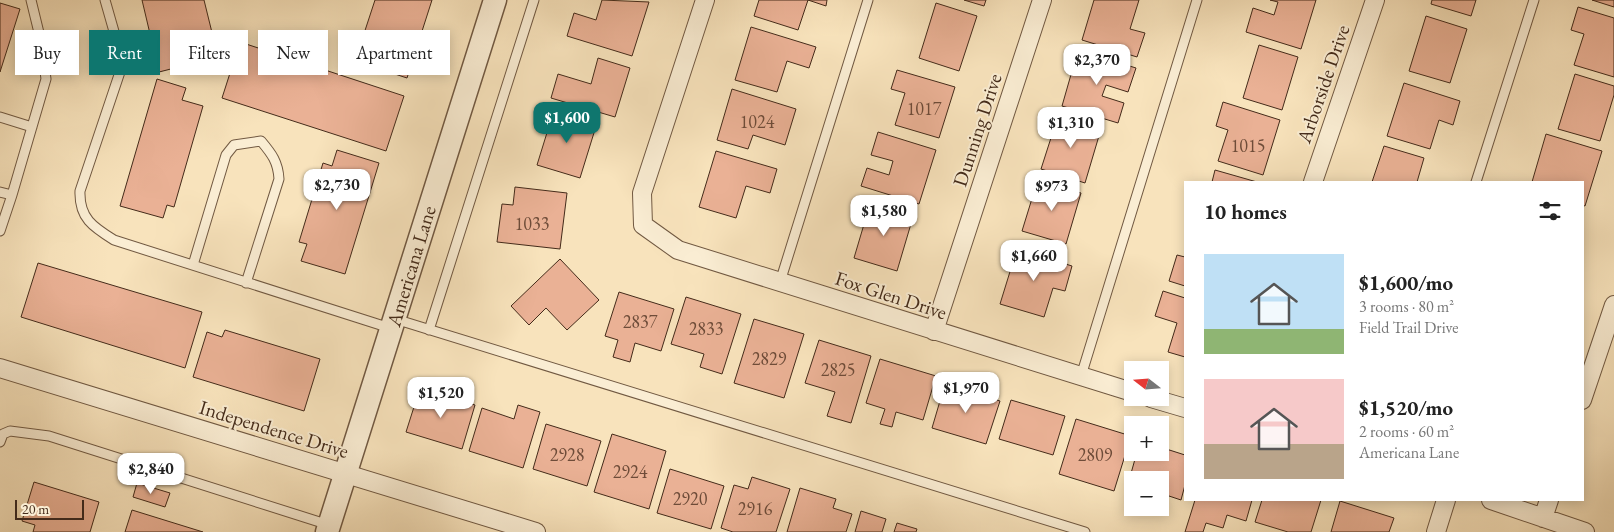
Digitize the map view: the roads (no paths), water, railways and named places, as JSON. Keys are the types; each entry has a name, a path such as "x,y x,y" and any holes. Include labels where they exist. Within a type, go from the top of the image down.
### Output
{"street":[{"name":"Americana Lane","path":"328,528 495,0"},
{"name":"Fox Glen Drive","path":"705,0 642,193 644,225 678,250 1124,389"},
{"name":"Dunning Drive","path":"934,331 1042,0"},
{"name":"Arborside Drive","path":"1312,181 1375,0"},
{"path":"1584,394 1614,305"},
{"name":"Independence Drive","path":"0,368 536,532"},
{"path":"1169,403 1184,408"},
{"path":"1436,532 1446,501"},
{"path":"1495,501 1585,532"},
{"path":"1544,518 1549,501"}],"lane":[{"path":"0,231 46,79 41,41 31,0"},
{"path":"105,0 123,63 80,191 80,198 86,219 90,225 114,240 246,283 393,324 429,330 1085,532"},
{"path":"429,330 534,0"},
{"path":"780,282 868,0"},
{"path":"1081,376 1197,0"},
{"path":"1476,181 1534,0"},
{"path":"0,117 32,127"},
{"path":"193,266 226,155 234,145 260,141 273,155 278,166 278,180 246,283"},
{"path":"0,192 12,195"},
{"path":"0,442 3,434 10,430 48,436 328,528"}]}
